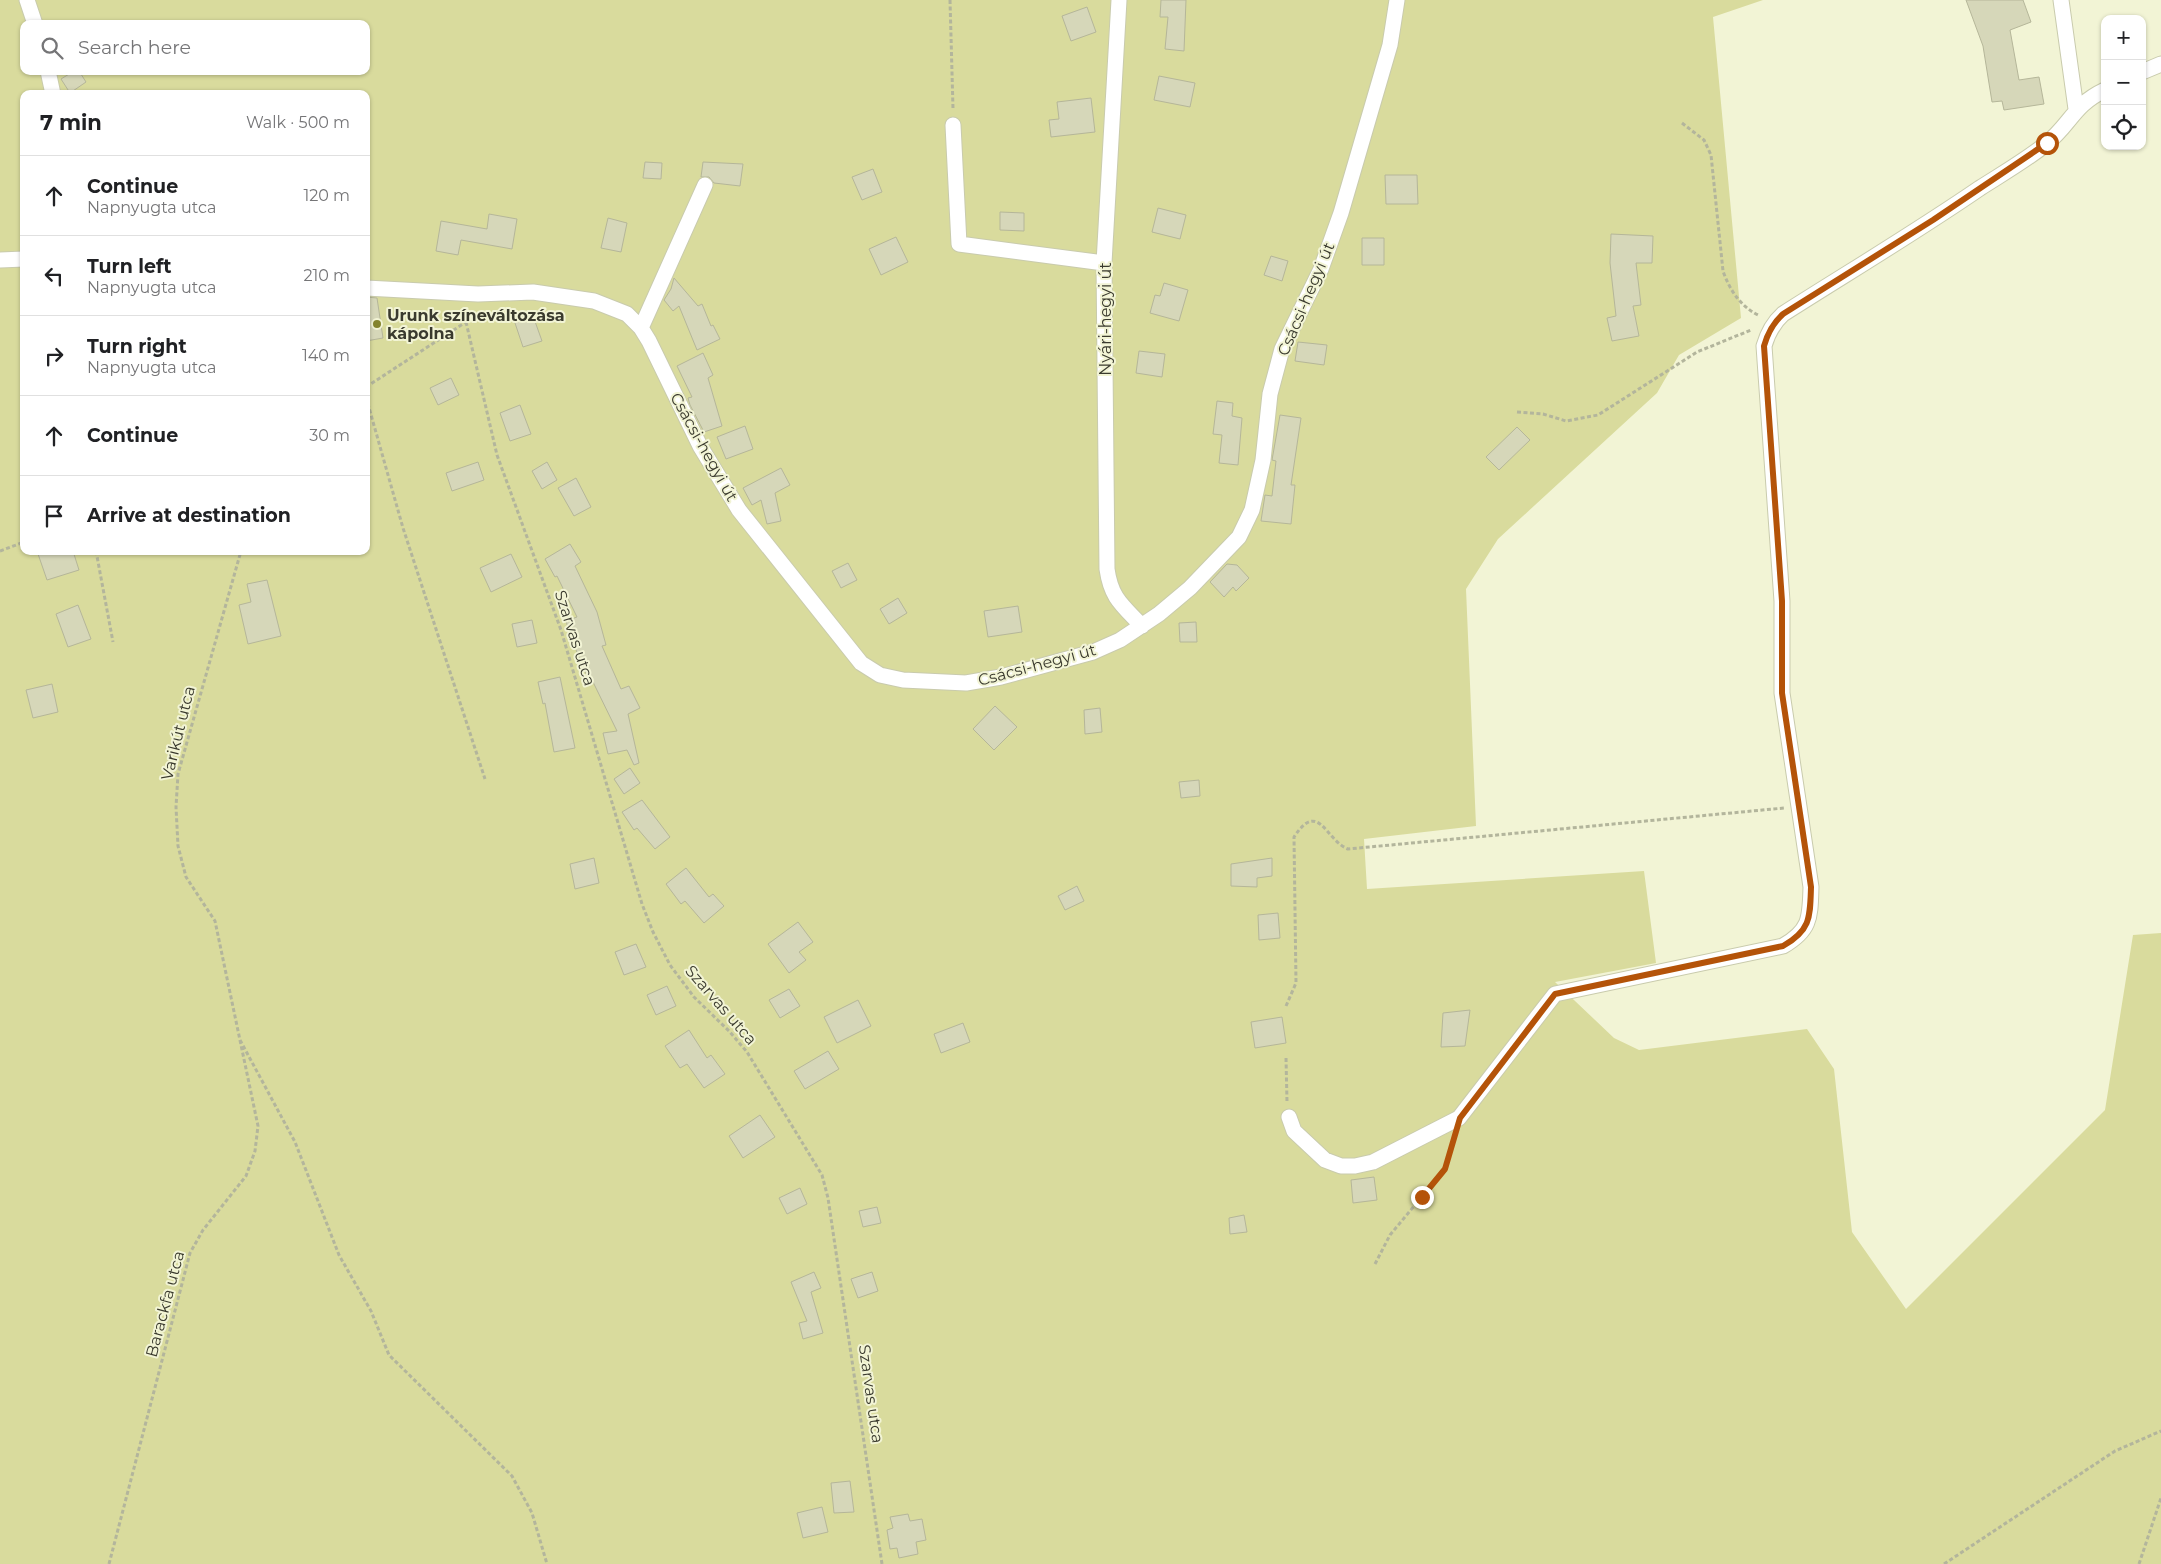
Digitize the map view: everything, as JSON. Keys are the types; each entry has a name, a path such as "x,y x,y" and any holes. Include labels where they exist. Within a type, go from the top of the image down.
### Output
{"street":[{"path":"27,0 34,20"},
{"name":"Nyári-hegyi út","path":"1118,0 1104,263 1106,569 1109,587 1114,596 1142,626"},
{"name":"Csácsi-hegyi út","path":"370,288 478,294 533,292 594,301 627,314 641,328 700,446 739,510 861,663 880,675 903,680 966,683 1001,677 1093,652 1120,640 1142,626 1190,588 1239,537 1252,510 1263,460 1270,394 1282,349 1321,269 1341,213 1390,45 1397,0"},
{"path":"2061,0 2076,109"},
{"path":"2146,70 2161,64"},
{"path":"49,75 52,90"},
{"path":"1289,1117 1294,1131 1325,1160 1341,1166 1354,1166 1373,1162 1460,1118 1555,994 1783,946 1799,937 1804,929 1810,909 1811,887 1782,693 1782,601 1764,346 1768,334 1775,321 1783,314 1933,220 2047,143 2076,109 2090,97 2101,92"},
{"path":"953,125 959,244 1104,263"},
{"path":"641,328 705,185"},
{"path":"0,260 20,259"}],"path":[{"path":"950,0 953,125"},
{"path":"1682,123 1704,140 1711,155 1723,270 1728,287 1747,310 1775,321"},
{"path":"370,384 466,322 478,294"},
{"path":"1517,412 1543,414 1566,420 1598,415 1698,352 1737,334 1775,321"},
{"name":"Szarvas utca","path":"466,322 497,455 561,630 642,904 653,932 670,965 694,997 729,1031 747,1052 822,1174 828,1198 882,1564"},
{"path":"370,411 403,528 485,779"},
{"path":"0,552 20,544"},
{"path":"97,555 113,642"},
{"name":"Varikút utca","path":"237,1035 220,938 215,921 186,877 178,846 176,807 178,774 241,555"},
{"path":"1286,1006 1296,983 1294,837 1302,825 1309,821 1319,822 1339,846 1348,849 1777,810 1799,803"},
{"path":"237,1035 295,1142 339,1255 371,1311 389,1355 512,1476 532,1514 547,1564"},
{"name":"Barackfa utca","path":"109,1564 190,1253 203,1230 246,1176 255,1151 258,1126 237,1035"},
{"path":"1286,1058 1285,1089 1289,1117"},
{"path":"1374,1264 1390,1235 1445,1169 1460,1118"},
{"path":"1944,1564 2115,1451 2161,1432"},
{"path":"2140,1564 2161,1498"}],"green space":[{"path":"0,0 1763,0 1713,17 1741,318 1679,355 1657,393 1498,539 1466,589 1476,826 1364,839 1367,889 1644,871 1656,963 1555,982 1614,1038 1639,1050 1807,1029 1834,1069 1852,1232 1906,1309 2105,1110 2133,935 2161,933 2161,1564 0,1564"}],"building":[{"path":"1161,0 1186,0 1184,51 1165,49 1168,17 1160,17"},
{"path":"1966,0 2023,0 2031,22 2010,30 2019,80 2039,77 2044,104 2004,110 2002,101 1992,102 1983,46"},
{"path":"1087,7 1096,32 1071,41 1062,16"},
{"path":"68,75 82,75 86,82 74,90 68,90 61,79"},
{"path":"1159,76 1195,83 1190,107 1154,100"},
{"path":"1091,98 1095,132 1051,137 1049,120 1059,119 1057,102"},
{"path":"645,162 662,163 661,179 643,178"},
{"path":"703,162 743,164 740,186 714,183 709,177 701,177"},
{"path":"873,169 882,192 862,200 852,177"},
{"path":"1385,175 1417,175 1418,204 1386,204"},
{"path":"1158,208 1186,215 1180,239 1152,232"},
{"path":"1000,212 1024,213 1024,231 1000,230"},
{"path":"489,214 517,219 512,249 461,240 458,255 436,251 441,221 487,229"},
{"path":"608,218 627,223 621,252 601,248"},
{"path":"1611,234 1653,236 1652,263 1636,263 1641,305 1633,306 1639,336 1612,341 1607,318 1616,316 1610,263"},
{"path":"896,237 908,262 881,275 869,249"},
{"path":"1362,238 1384,238 1384,265 1362,265"},
{"path":"1271,256 1288,261 1282,281 1264,275"},
{"path":"674,278 698,306 702,304 711,326 713,325 720,339 697,350 679,306 673,311 664,300 671,289"},
{"path":"1164,283 1188,290 1179,321 1150,313 1155,295 1160,296"},
{"name":"Urunk színeváltozása kápolna","path":"370,297 377,298 383,338 370,340"},
{"path":"532,313 542,341 523,347 514,320"},
{"path":"1298,342 1327,345 1324,365 1295,361"},
{"path":"1139,351 1165,354 1162,377 1136,373"},
{"path":"703,353 713,375 708,378 722,426 704,432 690,405 688,398 692,397 677,366"},
{"path":"451,378 459,395 438,405 430,388"},
{"path":"1217,401 1233,403 1232,416 1242,418 1238,465 1219,463 1222,435 1213,434"},
{"path":"520,405 531,434 510,441 500,413"},
{"path":"1280,415 1301,418 1291,485 1295,485 1291,524 1261,521 1265,495 1272,496 1276,461 1272,460"},
{"path":"745,426 753,449 726,459 717,437"},
{"path":"1517,427 1530,440 1499,470 1486,457"},
{"path":"478,462 484,480 452,491 446,473"},
{"path":"547,462 557,480 542,489 532,471"},
{"path":"781,468 790,485 775,493 781,521 767,524 761,500 752,505 743,488"},
{"path":"576,478 591,507 574,516 558,488"},
{"path":"570,544 581,562 575,566 597,612 606,645 602,646 621,689 629,686 640,708 628,714 639,763 634,765 627,750 608,754 603,733 617,731 593,682 590,683 571,638 566,621 577,617 557,576 555,577 545,559"},
{"path":"511,554 522,577 491,592 480,568"},
{"path":"38,555 74,555 79,570 47,580"},
{"path":"848,563 857,580 841,588 832,571"},
{"path":"1227,564 1237,565 1249,578 1236,591 1233,587 1224,597 1210,582"},
{"path":"267,580 281,636 248,644 239,605 251,602 247,584"},
{"path":"898,598 907,613 889,624 880,609"},
{"path":"78,605 91,639 68,647 56,614"},
{"path":"1018,606 1022,632 988,637 984,611"},
{"path":"532,620 537,643 517,647 512,624"},
{"path":"1196,622 1197,642 1180,642 1179,623"},
{"path":"560,677 575,748 554,752 545,703 543,704 538,682"},
{"path":"52,684 58,712 33,718 26,690"},
{"path":"995,706 1017,727 994,750 973,729"},
{"path":"1100,708 1102,732 1085,734 1084,710"},
{"path":"630,768 640,783 624,794 614,779"},
{"path":"1199,780 1200,796 1181,798 1179,782"},
{"path":"642,800 670,837 655,849 637,828 634,830 622,812"},
{"path":"594,858 599,883 575,889 570,864"},
{"path":"1272,858 1272,876 1257,878 1257,887 1231,886 1231,864"},
{"path":"686,868 709,897 713,894 724,906 704,923 685,901 681,904 666,884"},
{"path":"1077,886 1084,901 1065,910 1058,896"},
{"path":"1278,913 1280,938 1259,940 1258,915"},
{"path":"798,922 813,942 799,952 806,960 789,973 768,944"},
{"path":"636,944 646,967 624,975 615,952"},
{"path":"667,986 676,1006 656,1015 647,995"},
{"path":"789,989 800,1006 780,1018 769,1000"},
{"path":"858,1000 871,1026 837,1043 824,1017"},
{"path":"1470,1010 1465,1046 1441,1047 1443,1013"},
{"path":"1282,1017 1286,1043 1255,1048 1251,1022"},
{"path":"963,1023 970,1042 941,1053 934,1034"},
{"path":"689,1030 707,1058 711,1055 725,1074 704,1088 687,1064 680,1068 665,1046"},
{"path":"828,1051 839,1069 805,1089 794,1071"},
{"path":"760,1115 775,1137 743,1158 729,1136"},
{"path":"1374,1177 1377,1200 1353,1203 1351,1180"},
{"path":"800,1188 807,1204 787,1214 779,1198"},
{"path":"877,1207 881,1223 863,1227 859,1211"},
{"path":"1244,1215 1247,1232 1230,1234 1229,1218"},
{"path":"814,1272 821,1288 811,1292 823,1333 803,1339 799,1323 807,1321 791,1282"},
{"path":"872,1272 878,1291 858,1298 851,1279"},
{"path":"850,1481 854,1512 834,1513 831,1483"},
{"path":"822,1507 828,1532 803,1538 797,1513"},
{"path":"908,1514 910,1521 922,1519 926,1540 916,1542 918,1554 899,1558 897,1548 890,1549 887,1530 893,1528 890,1517"}],"place":[{"name":"Urunk színeváltozása kápolna","path":"377,324"}],"route":[{"path":"1422,1197 1445,1169 1460,1118 1555,994 1783,946 1799,937 1804,929 1810,909 1811,887 1782,693 1782,601 1764,346 1775,321 1783,314 1933,220 2047,143"}]}
